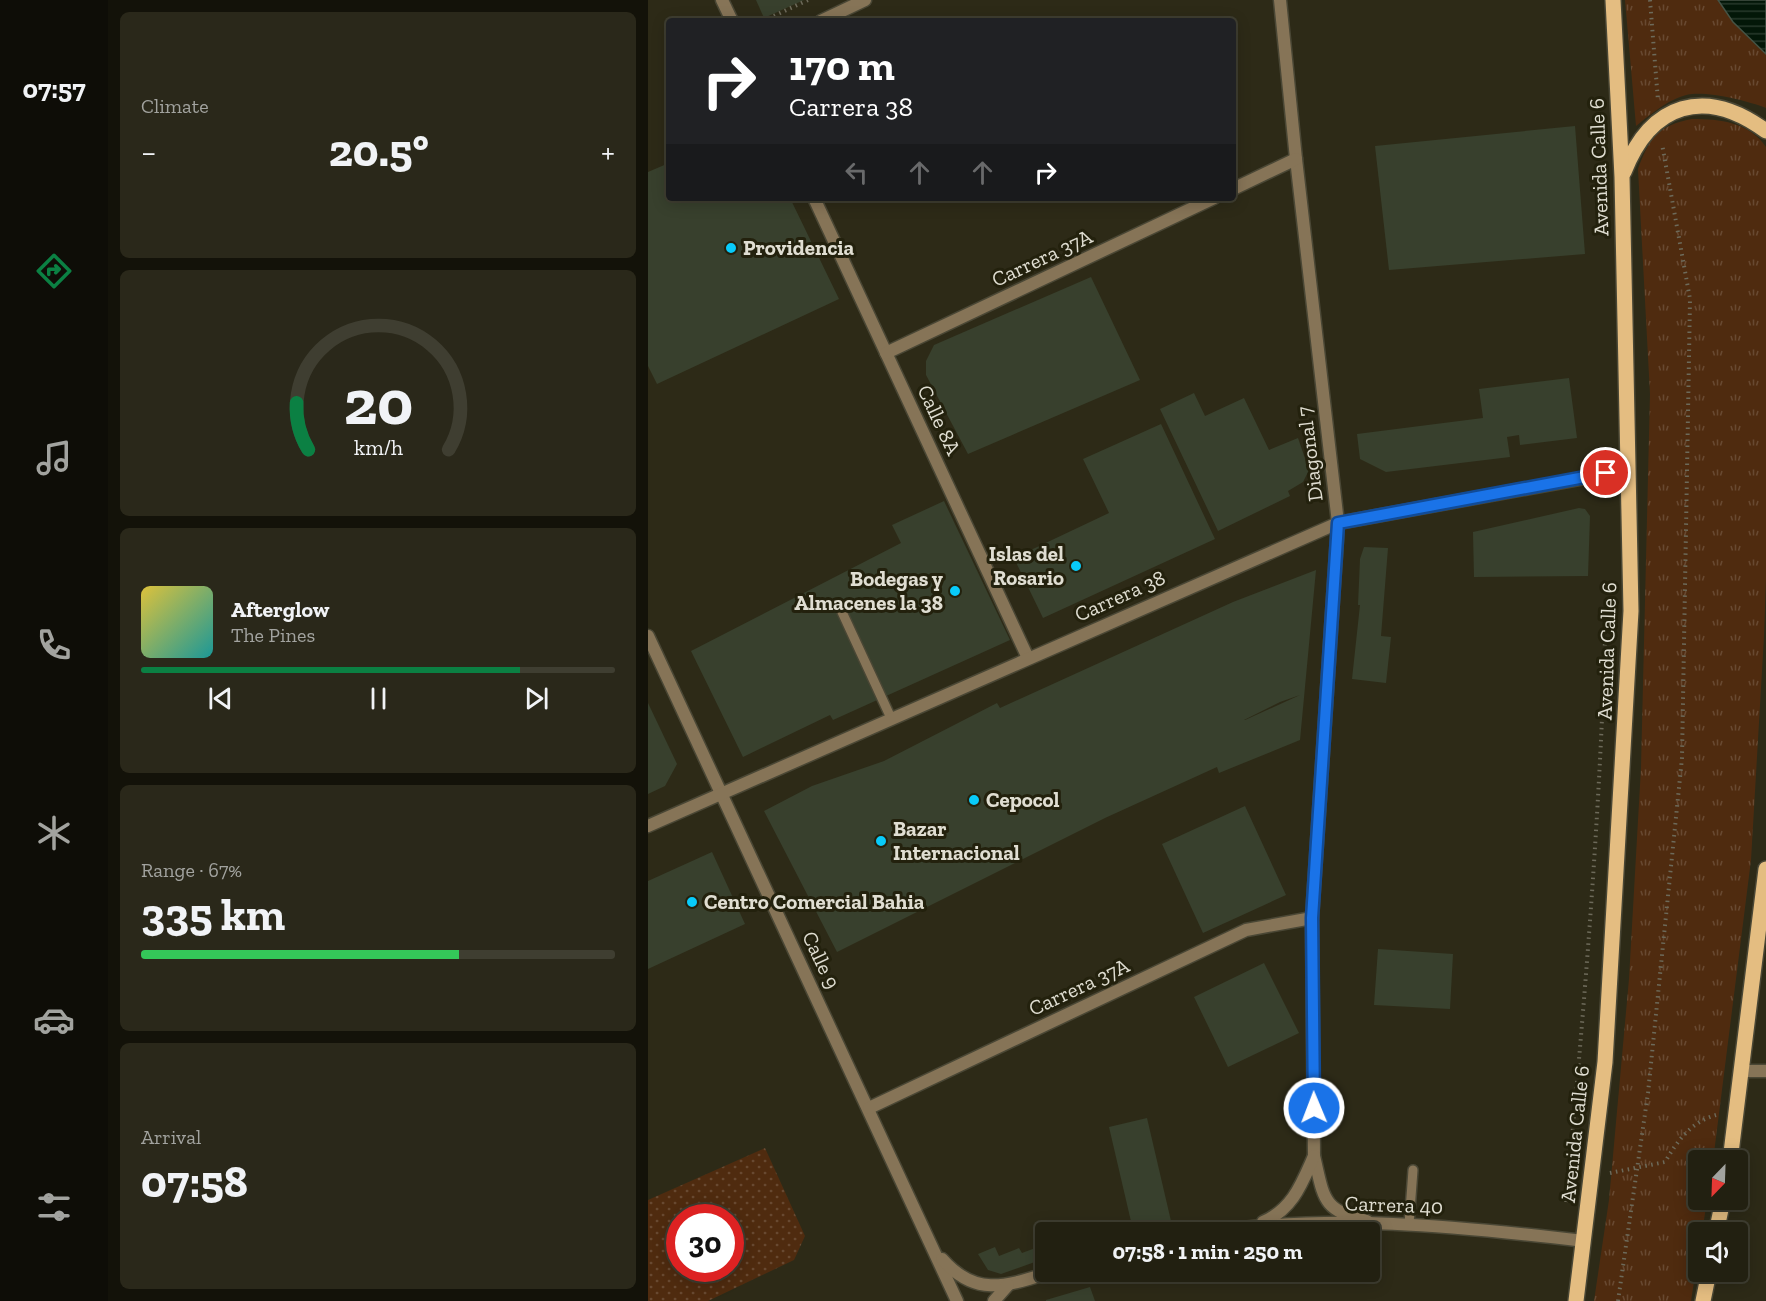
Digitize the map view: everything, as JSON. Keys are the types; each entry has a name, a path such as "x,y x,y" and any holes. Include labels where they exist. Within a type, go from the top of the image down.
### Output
{"main road":[{"name":"Avenida Calle 6","path":"1576,1301 1593,1176 1605,1050 1631,611 1622,177 1612,0"},
{"path":"1622,177 1639,139 1659,118 1682,108 1705,107 1732,111 1751,120 1766,131"},
{"path":"1732,1150 1766,868"},
{"path":"1703,1301 1707,1282"}],"street":[{"path":"722,0 731,18"},
{"path":"827,18 865,0"},
{"name":"Diagonal 7","path":"1280,0 1338,523 1312,918 1314,1156 1322,1192 1330,1206 1342,1216 1367,1221"},
{"path":"1236,188 1296,159"},
{"name":"Calle 8A","path":"815,201 1028,658"},
{"name":"Carrera 37A","path":"886,352 1208,201"},
{"name":"Carrera 38","path":"648,826 1338,523 1628,470"},
{"name":"Calle 9","path":"648,636 957,1301"},
{"name":"Carrera 37A","path":"868,1108 1246,930 1312,918"},
{"path":"1742,1071 1766,1071"},
{"name":"Diagonal 7","path":"1262,1222 1288,1206 1301,1187 1314,1156"},
{"name":"Carrera 40","path":"1330,1222 1367,1221 1465,1227 1584,1241"},
{"path":"935,1251 953,1271 983,1286 1008,1286 1035,1277"},
{"path":"994,1301 1008,1286"}],"lane":[{"path":"842,612 891,718"},
{"path":"1409,1224 1413,1170"}],"path":[{"path":"769,18 808,0"},
{"path":"1618,1301 1648,1093 1682,758 1690,299 1663,162 1650,0"},
{"path":"1566,1206 1587,977 1604,698 1606,604"},
{"path":"1569,1174 1593,1176 1665,1161 1679,1139 1700,1120 1737,1110"}],"green space":[{"path":"1625,0 1718,0 1733,22 1766,54 1766,108 1709,94 1684,95 1655,111 1636,126"},
{"path":"1692,119 1723,121 1751,132 1766,147 1766,579 1751,860 1714,1150 1688,1150 1688,1210 1705,1210 1704,1222 1688,1222 1688,1282 1694,1282 1691,1301 1594,1301 1609,1200 1629,979 1641,768 1650,394 1638,169 1646,149 1656,135 1680,122"},
{"path":"765,1148 805,1236 794,1260 708,1301 648,1301 648,1200"}],"shaded area":[{"path":"1718,0 1766,0 1766,54 1733,22"}],"building":[{"path":"756,0 804,0 764,18"},
{"path":"1575,126 1585,254 1389,270 1375,146"},
{"name":"Providencia","path":"666,164 666,201 791,201 839,299 657,384 648,366 648,172"},
{"path":"1091,277 1140,380 968,454 926,375 926,361 934,345"},
{"path":"1569,378 1577,438 1520,445 1519,435 1507,437 1510,457 1386,472 1360,459 1357,434 1483,418 1479,389"},
{"path":"1194,393 1205,416 1244,398 1269,450 1298,438 1309,470 1303,482 1288,491 1290,496 1218,531 1160,409"},
{"path":"1161,424 1215,539 1043,618 1014,558 1109,513 1083,459"},
{"path":"944,501 1010,640 833,720 830,715 743,757 691,651 901,543 892,525"},
{"path":"1579,508 1585,509 1590,516 1588,576 1474,577 1473,532"},
{"path":"1364,547 1388,548 1381,636 1391,637 1386,683 1352,679 1360,605 1358,605 1360,559"},
{"path":"1316,570 1300,740 1219,773 1217,767 1105,818 837,952 764,811 812,786 884,761 997,703 1000,708 1233,602","holes":["1300,695 1244,720 1280,702"]},
{"path":"648,703 677,764 665,786 648,794"},
{"path":"1245,806 1286,895 1203,933 1162,844"},
{"name":"Centro Comercial Bahia","path":"712,852 745,924 648,969 648,881"},
{"path":"1378,949 1453,954 1450,1009 1374,1005"},
{"path":"1264,963 1299,1033 1228,1067 1194,997"},
{"path":"1147,1118 1171,1221 1131,1222 1109,1127"},
{"path":"995,1247 999,1256 1019,1248 1022,1253 1035,1248 1035,1262 1001,1274 988,1270 978,1254"},
{"path":"1090,1287 1095,1301 1046,1301 1046,1300"}],"place":[{"name":"Providencia","path":"731,248"},
{"name":"Islas del Rosario","path":"1076,566"},
{"name":"Bodegas y Almacenes la 38","path":"955,591"},
{"name":"Cepocol","path":"974,800"},
{"name":"Bazar Internacional","path":"881,841"},
{"name":"Centro Comercial Bahia","path":"692,902"}],"route":[{"path":"1314,1108 1312,918 1338,523 1606,473"}]}
